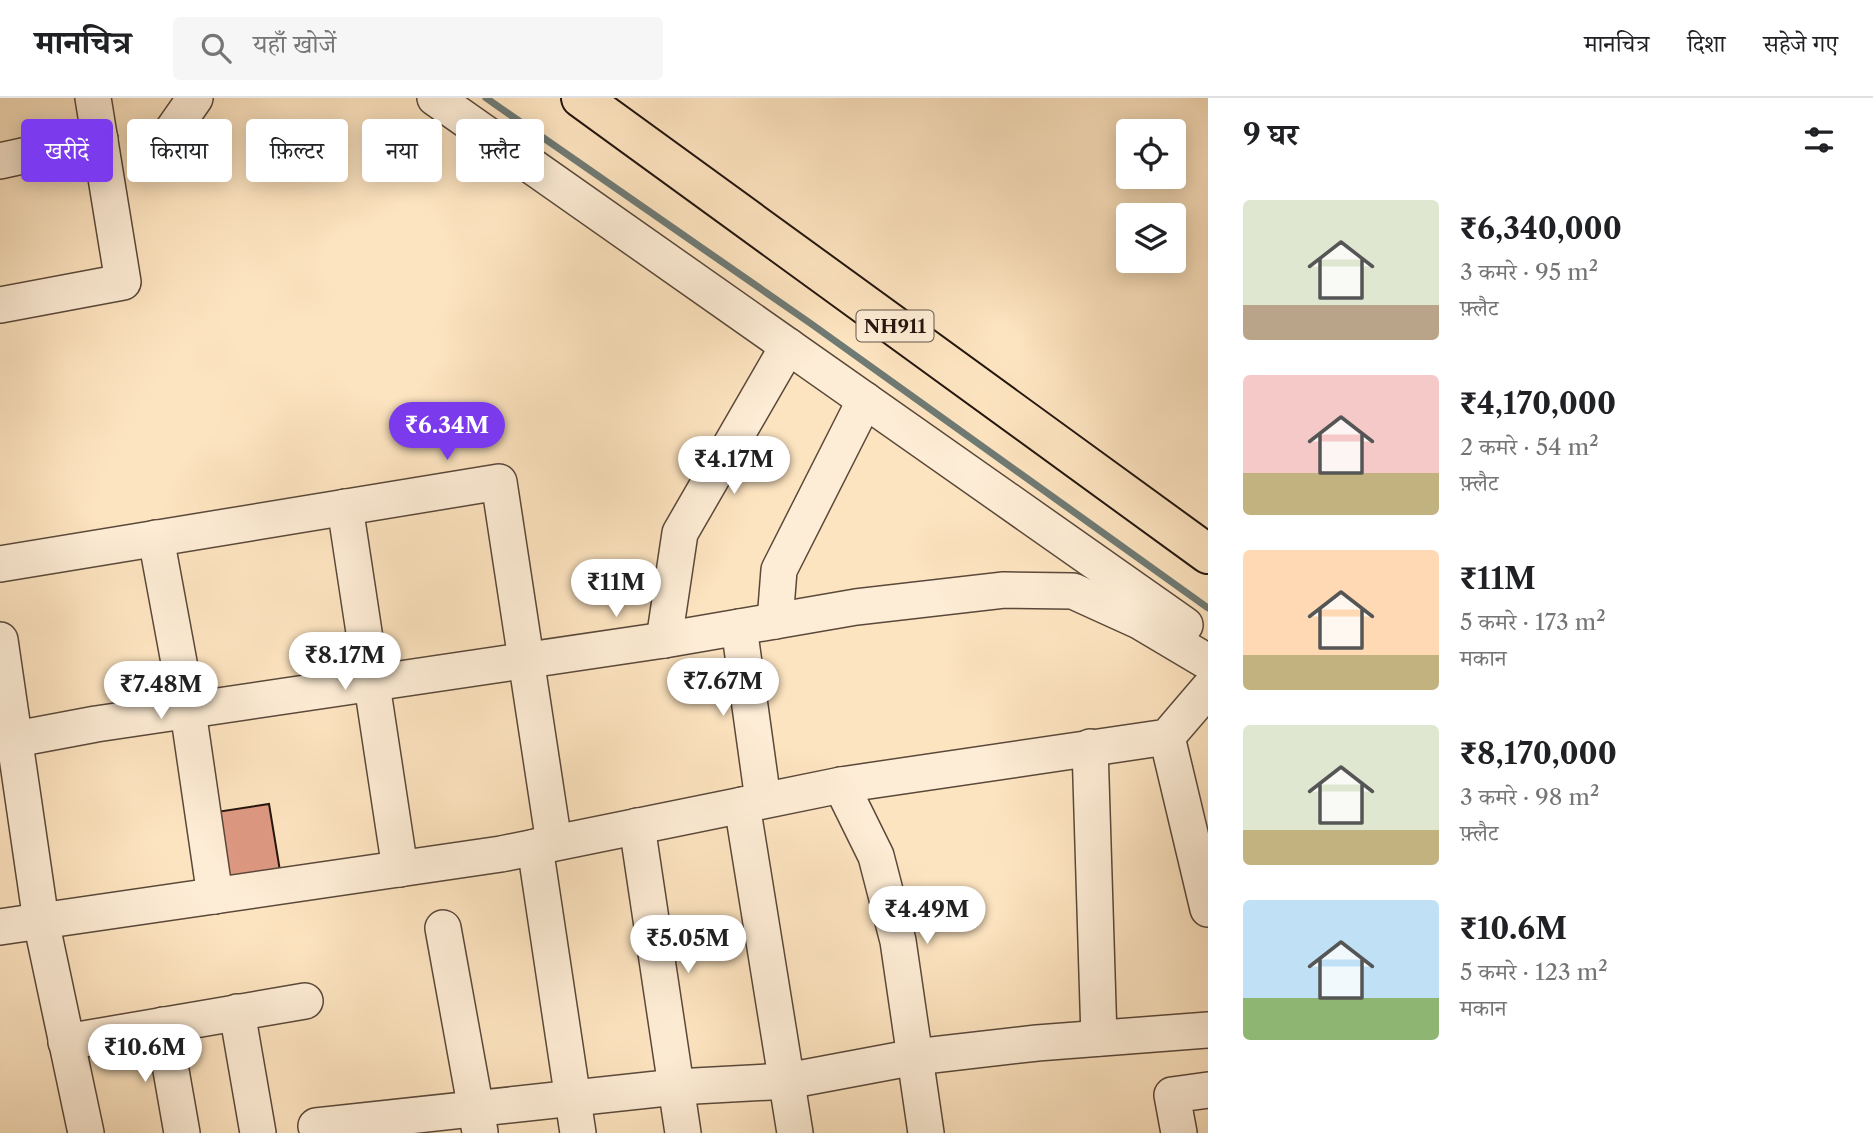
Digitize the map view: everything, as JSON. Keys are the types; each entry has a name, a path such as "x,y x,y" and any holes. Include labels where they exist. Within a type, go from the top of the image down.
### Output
{"highway":[{"name":"NH911","path":"581,98 1208,554"}],"street":[{"path":"93,98 97,119"},
{"path":"180,119 195,98"},
{"path":"435,98 1208,641"},
{"path":"0,161 21,156"},
{"path":"0,305 123,282 107,182"},
{"path":"664,640 680,533 788,346"},
{"path":"775,621 779,570 865,400"},
{"path":"0,564 499,482 525,661 572,1099 578,1133"},
{"path":"345,507 400,869"},
{"path":"156,538 188,710 215,896"},
{"path":"7,740 188,710 664,640 856,607 1004,590 1073,591 1139,621 1208,662"},
{"path":"739,627 753,803 795,1133"},
{"path":"0,640 7,740 41,921 86,1133"},
{"path":"0,927 400,869 544,845 841,785 1167,737 1208,689"},
{"path":"1167,737 1208,909"},
{"path":"1090,747 1099,1038"},
{"path":"841,785 876,856 898,941 926,1133"},
{"path":"637,826 683,1133"},
{"path":"443,928 479,1121"},
{"path":"66,1042 306,1000"},
{"path":"237,1012 258,1133"},
{"path":"163,1025 182,1133"},
{"path":"316,1126 479,1121 572,1099 676,1087 787,1082 915,1057 1208,1030"},
{"path":"1179,1133 1172,1095 1208,1090"}],"building":[{"path":"269,804 281,877 222,886 210,813"}],"waterway":[{"path":"486,98 810,323 1208,608"}]}
